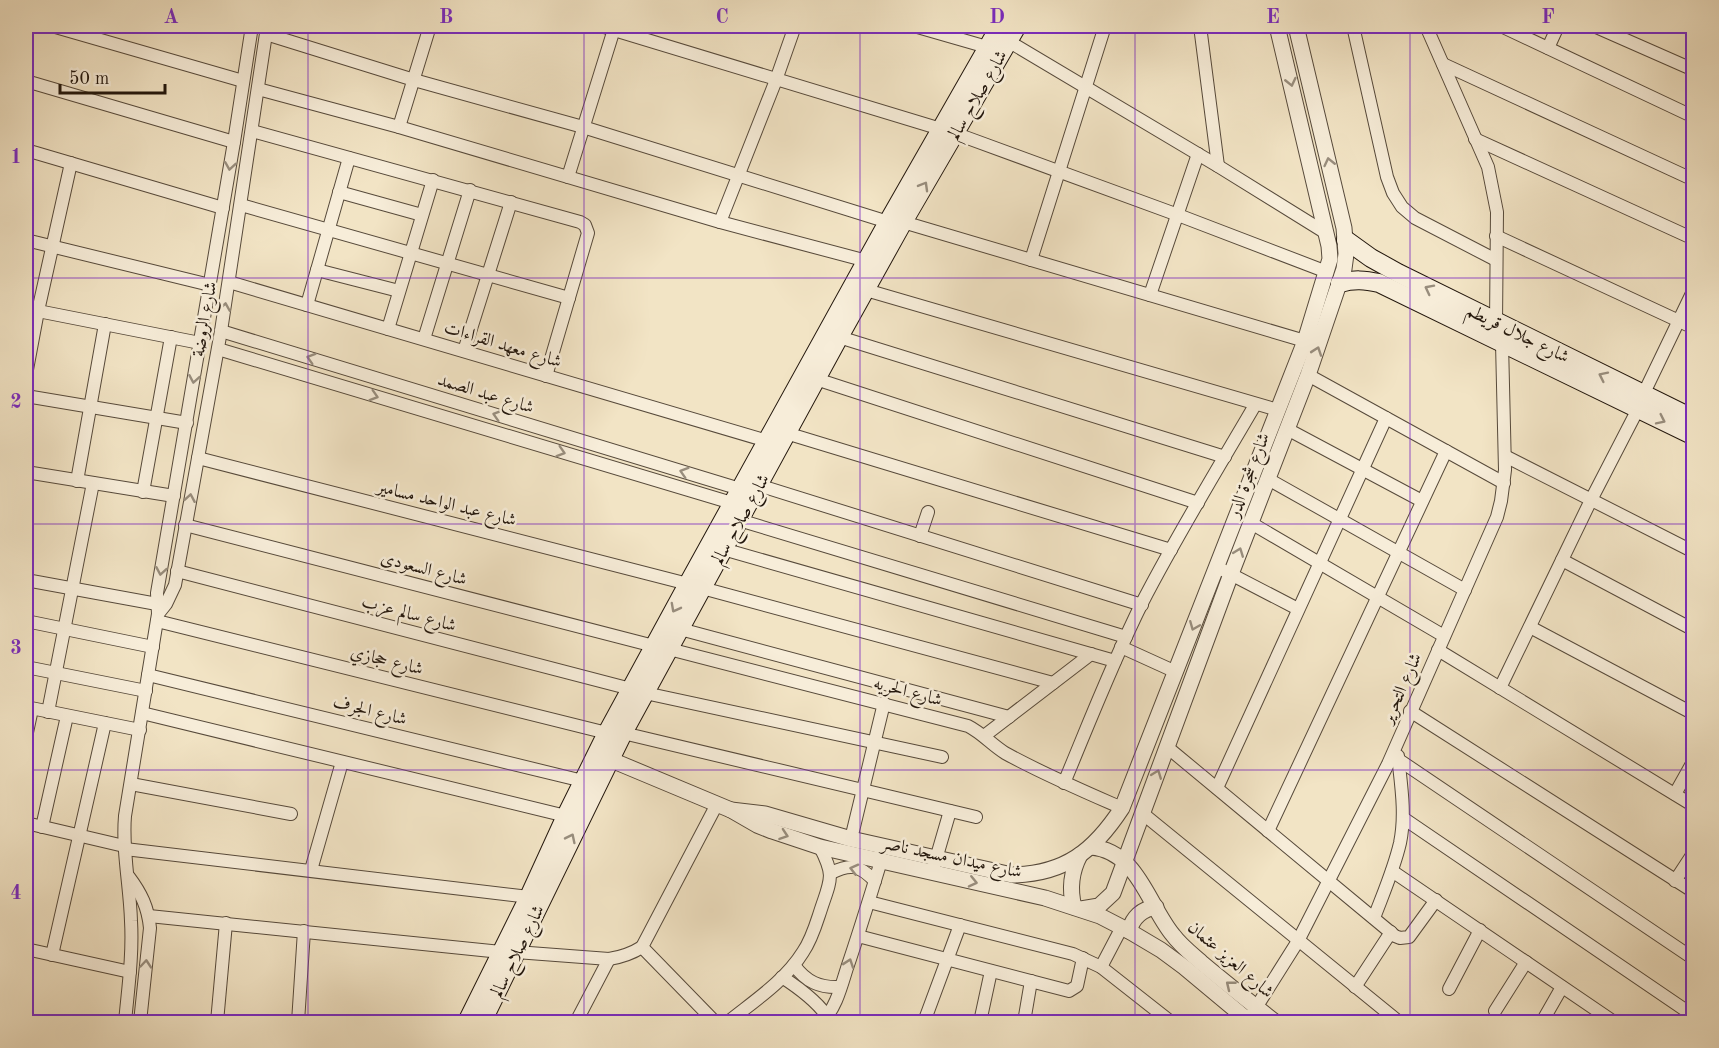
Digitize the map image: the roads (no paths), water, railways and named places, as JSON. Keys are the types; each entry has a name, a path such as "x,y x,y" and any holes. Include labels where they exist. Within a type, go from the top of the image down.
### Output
{"main road":[{"name":"شارع صلاح سالم","path":"947,131 987,47 1008,31"},
{"name":"شارع صلاح سالم","path":"482,1023 529,897 583,781 615,733 662,647 737,504 767,441 859,288 947,131 1008,31"},
{"name":"شارع صلاح سالم","path":"662,647 680,629 695,586 723,549 737,504 758,485 839,337 859,288 867,261 895,222"},
{"name":"شارع جلال قريطم","path":"1346,240 1371,258 1394,281 1502,343 1640,402 1694,419"},
{"name":"شارع جلال قريطم","path":"1333,278 1378,283 1394,281 1496,323 1640,402 1694,436"},
{"name":"شارع صلاح سالم","path":"467,1023 509,952 609,759 615,733"}],"street":[{"path":"52,26 243,81"},
{"name":"شارع الروضة","path":"125,1023 132,924 124,848 126,816 158,613 157,593 252,26"},
{"path":"399,127 430,26"},
{"path":"601,26 614,28 776,80 947,131 1178,215 1333,278"},
{"path":"720,222 795,26"},
{"path":"915,26 987,47"},
{"path":"1031,260 1105,26"},
{"path":"1200,26 1218,166"},
{"name":"شارع شجرة الدر","path":"1086,851 1110,826 1122,808 1176,672 1224,571 1251,523 1308,375 1333,278 1329,246 1277,26"},
{"name":"شارع شجرة الدر","path":"1078,908 1099,906 1113,893 1167,747 1278,410 1333,278 1346,261 1346,240 1296,26"},
{"path":"1353,26 1387,177 1393,193 1402,207 1415,218 1496,260"},
{"path":"1426,26 1488,167 1497,212 1496,323"},
{"path":"1501,26 1694,117"},
{"path":"1548,48 1558,26"},
{"path":"1594,26 1694,70"},
{"path":"568,177 614,28"},
{"path":"267,30 414,80 583,127 737,176 1305,341"},
{"name":"شارع الروضة","path":"158,613 171,595 177,571 221,331 267,30"},
{"path":"1008,31 1086,88 1326,233"},
{"path":"1443,64 1694,180"},
{"path":"26,81 234,142"},
{"path":"258,89 399,127 720,222 867,261"},
{"path":"252,131 470,190 585,225 588,233 546,376"},
{"path":"1475,139 1694,239"},
{"path":"26,150 223,208"},
{"path":"1150,296 1198,154"},
{"path":"307,305 349,158"},
{"path":"26,375 71,163"},
{"path":"388,329 433,180"},
{"path":"424,339 470,190"},
{"path":"339,192 422,215"},
{"path":"464,351 512,202"},
{"path":"241,205 329,228 569,298"},
{"path":"1496,236 1694,328"},
{"path":"26,240 210,285"},
{"path":"317,270 399,291"},
{"name":"شارع معهد القراءات","path":"229,282 767,441"},
{"path":"859,288 1278,410"},
{"path":"1500,688 1694,289"},
{"path":"38,311 200,343"},
{"path":"78,481 105,324"},
{"name":"شارع عبد الصمد","path":"221,331 737,504"},
{"path":"143,492 171,337"},
{"path":"839,337 1225,457"},
{"name":"شارع التحرير","path":"1248,1022 1298,941 1388,764 1497,517 1504,483 1502,343"},
{"name":"شارع عبد الصمد","path":"218,348 737,504"},
{"path":"1308,375 1504,483"},
{"path":"816,379 1198,503"},
{"path":"26,396 187,423"},
{"path":"1064,783 1115,661 1142,605 1171,550 1256,405"},
{"path":"1217,788 1386,418"},
{"path":"1287,429 1422,501"},
{"path":"786,433 1171,550"},
{"path":"1268,831 1446,451"},
{"path":"1504,456 1694,552"},
{"name":"شارع عبد الواحد مسامير","path":"198,458 695,586 1053,683"},
{"path":"26,472 174,496"},
{"path":"1268,479 1465,590"},
{"path":"48,712 93,483"},
{"path":"758,485 1142,605"},
{"path":"737,504 1124,642 1176,672"},
{"path":"920,536 928,512"},
{"path":"1251,523 1444,636"},
{"name":"شارع السعودى","path":"185,525 662,647"},
{"path":"723,549 1115,661"},
{"path":"1562,560 1694,630"},
{"name":"شارع سالم عزب","path":"177,571 638,691 942,757"},
{"path":"1224,571 1298,609"},
{"name":"شارع حجازي","path":"26,580 72,589 615,733 976,817"},
{"path":"26,621 153,647"},
{"path":"1530,627 1694,714"},
{"path":"680,629 1009,717"},
{"name":"شارع الحريه","path":"662,647 968,726 1004,752 1064,783 1122,808"},
{"path":"1438,650 1694,806"},
{"path":"984,736 1091,654"},
{"path":"26,668 146,692"},
{"name":"شارع الجرف","path":"148,675 583,781"},
{"path":"851,839 884,703"},
{"path":"26,737 29,708 140,730"},
{"path":"1410,711 1694,892"},
{"path":"142,713 566,816"},
{"path":"42,827 67,716"},
{"path":"52,955 105,723"},
{"path":"1374,918 1392,871 1400,842 1403,800 1397,742"},
{"path":"1167,747 1400,938 1409,937 1436,900"},
{"name":"شارع ميدان مسجد ناصر","path":"609,759 732,810 765,828 820,847 881,861 1030,875 1065,865 1086,851"},
{"path":"1399,760 1694,959"},
{"path":"1675,794 1694,760"},
{"path":"311,870 342,762"},
{"path":"131,784 291,814"},
{"path":"149,916 509,952 609,959 622,957 642,947 717,804"},
{"name":"شارع ميدان مسجد ناصر","path":"732,810 772,816 1078,908 1126,929 1161,950"},
{"path":"934,866 950,811"},
{"path":"1142,813 1399,1023"},
{"path":"1403,818 1694,1016"},
{"path":"26,823 124,848 529,897"},
{"path":"728,1023 783,977 804,952 812,936 831,873 820,847"},
{"path":"1078,908 1072,898 1071,880 1076,863 1086,851 1109,851 1124,862"},
{"path":"1676,881 1694,852"},
{"path":"783,977 806,995 826,1021 835,1003 881,861"},
{"name":"شارع العزيز عثمان","path":"1124,862 1144,886 1165,925 1183,947 1275,1023"},
{"path":"831,873 844,866 856,867 866,872 875,881"},
{"path":"1392,871 1562,987 1598,1018 1614,1023"},
{"name":"شارع الروضة","path":"128,876 140,891 149,916 150,928 141,1023"},
{"path":"869,902 1062,950 1083,958 1101,967 1171,1023"},
{"path":"1101,967 1138,914 1156,907"},
{"path":"217,1023 226,923"},
{"path":"924,1023 960,925"},
{"path":"1449,989 1480,930"},
{"path":"298,1023 304,931"},
{"path":"1355,987 1391,932"},
{"path":"858,936 1065,990 1073,989 1078,982 1083,958"},
{"path":"642,947 715,1023"},
{"path":"26,949 130,972"},
{"name":"شارع العزيز عثمان","path":"1161,950 1248,1022"},
{"path":"576,1023 609,959"},
{"path":"1495,1011 1526,962"},
{"path":"794,966 800,974 819,986 840,987"},
{"path":"980,1023 991,971"},
{"path":"1024,1023 1031,981"},
{"path":"1542,1023 1562,987"}]}
